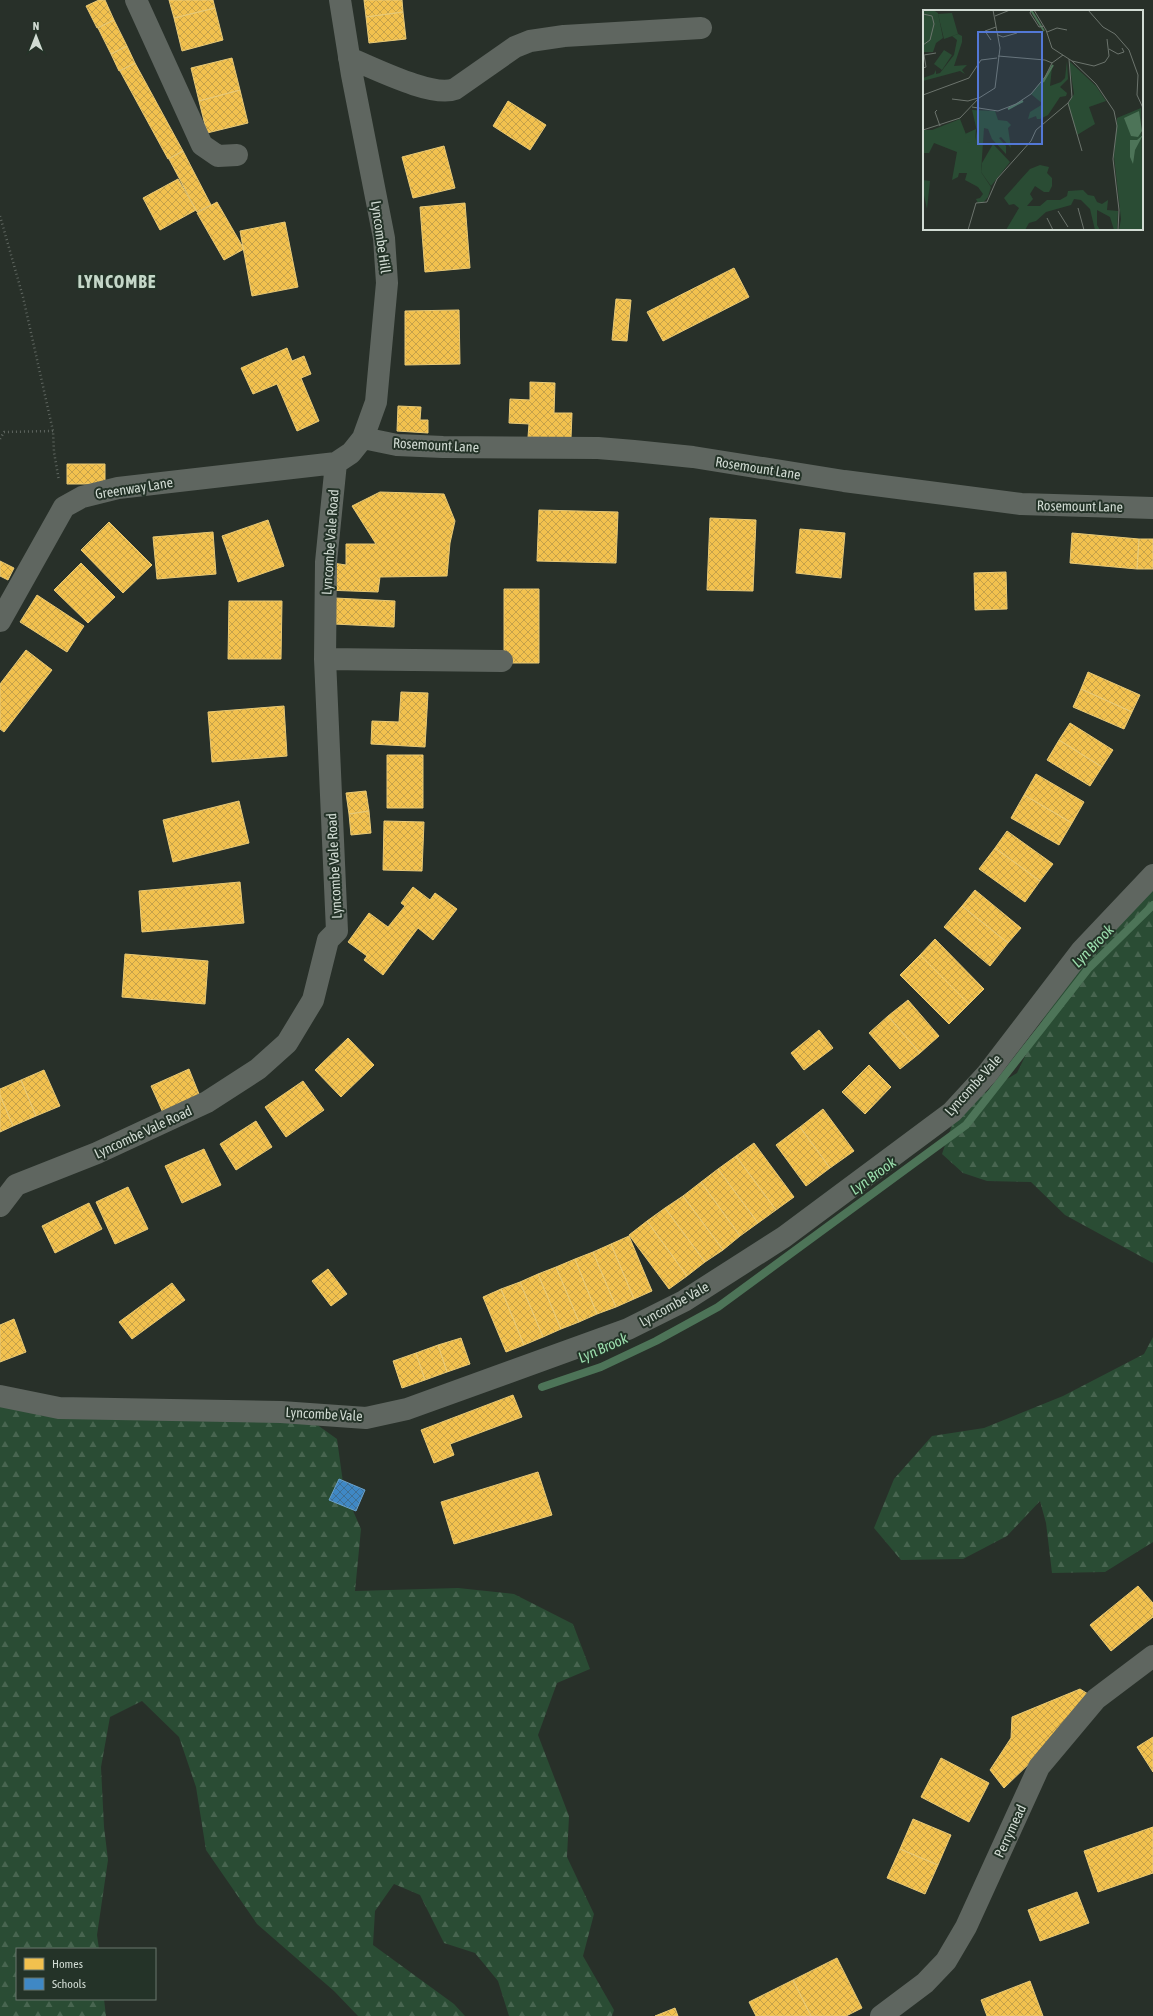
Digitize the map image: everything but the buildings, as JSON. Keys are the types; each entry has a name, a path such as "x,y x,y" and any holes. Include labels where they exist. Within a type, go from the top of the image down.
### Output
{"street":[{"path":"136,0 202,145 218,156 237,154"},
{"name":"Lyncombe Hill","path":"336,463 352,453 363,438 376,402 387,283 384,238 349,58 340,0"},
{"path":"349,58 430,89 448,92 455,89 515,47 530,41 564,36 701,28"},
{"name":"Rosemount Lane","path":"363,438 397,445 443,447 598,448 634,451 692,457 844,482 1021,504 1153,508"},
{"name":"Greenway Lane","path":"64,507 82,497 118,488 336,463"},
{"name":"Lyncombe Vale Road","path":"0,1206 8,1187 97,1153 207,1102 258,1069 287,1043 313,1000 328,940 337,931 325,659 326,562 336,463"},
{"path":"0,622 64,507"},
{"path":"325,659 502,661"},
{"name":"Lyncombe Vale","path":"0,1396 59,1408 281,1412 366,1418 407,1409 628,1329 684,1301 784,1237 952,1112 987,1074 1082,950 1153,875"},
{"name":"Perrymead","path":"881,2016 925,1983 946,1961 966,1927 1039,1767 1096,1699 1153,1656"}],"path":[{"path":"0,216 23,297 53,430 54,452 64,507"},
{"path":"0,439 4,432 53,430"}],"green space":[{"path":"1153,887 1153,1263 1065,1215 1031,1182 987,1181 963,1173 942,1154 953,1122 984,1093 1017,1073 1047,1011 1095,950"},
{"path":"1153,1337 1153,1542 1105,1572 1052,1573 1046,1523 1040,1501 1007,1536 963,1559 901,1560 874,1528 894,1479 932,1436 984,1428 1063,1396 1144,1354"},
{"path":"0,1404 309,1419 337,1439 344,1490 361,1529 355,1591 458,1588 514,1594 573,1624 590,1669 557,1683 538,1735 569,1816 567,1857 594,1914 583,1956 614,2010 612,2016 509,2016 498,1981 475,1953 444,1943 420,1895 394,1884 375,1911 373,1945 454,2004 465,2016 358,2016 334,1991 257,1924 206,1850 196,1787 179,1737 142,1701 110,1717 101,1767 104,1827 108,1860 97,1935 99,1948 16,1948 16,2000 104,2000 106,2016 0,2016"}],"waterway":[{"name":"Lyn Brook","path":"542,1387 601,1367 656,1341 718,1307 966,1125 1088,969 1153,905"}],"district":[{"name":"LYNCOMBE","path":"117,282"}]}
